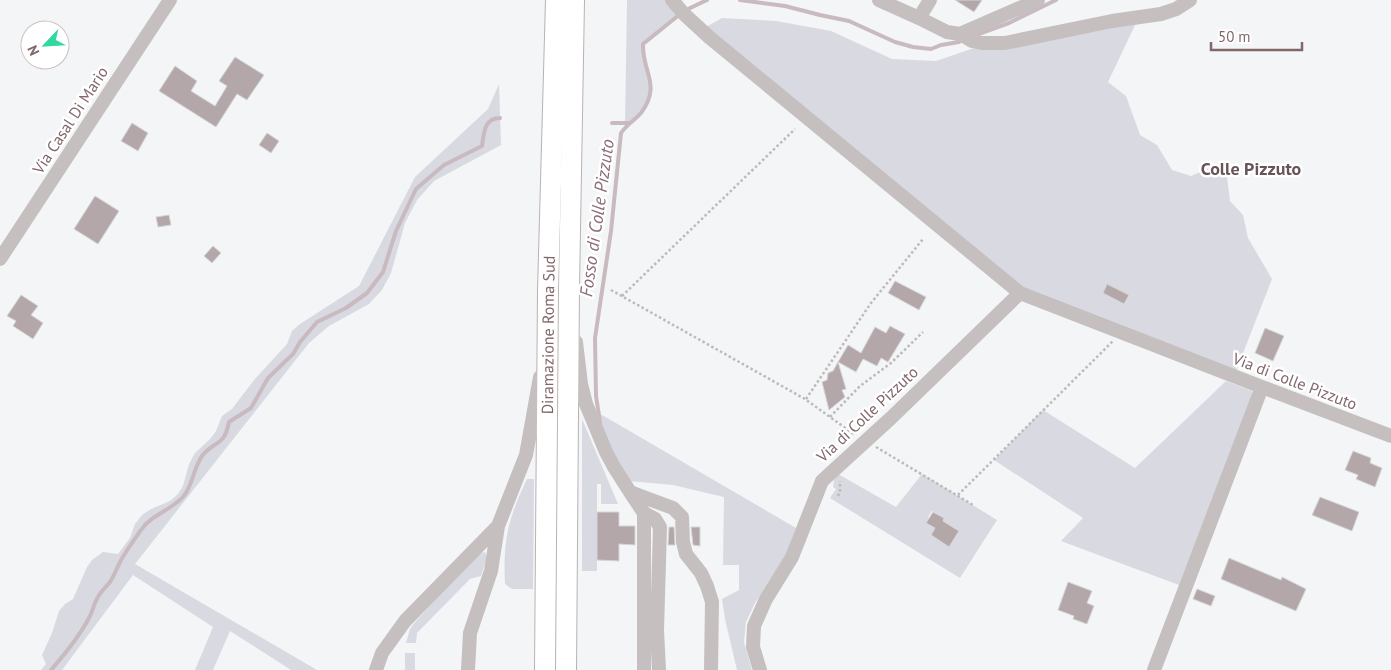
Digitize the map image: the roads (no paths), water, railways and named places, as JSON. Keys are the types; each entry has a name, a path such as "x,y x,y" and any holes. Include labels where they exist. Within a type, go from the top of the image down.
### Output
{"highway":[{"name":"Diramazione Roma Sud","path":"545,670 548,291 556,0"},
{"name":"Diramazione Roma Sud","path":"566,670 569,287 574,0"}],"street":[{"name":"Via Casal Di Mario","path":"0,259 170,0"},
{"name":"Via di Colle Pizzuto","path":"672,0 708,37 1020,293 1391,436"},
{"path":"879,0 953,34 960,34 1038,0"},
{"path":"919,18 930,0"},
{"path":"960,34 972,41 1005,43 1107,22 1160,14 1176,9 1190,0"},
{"path":"569,287 581,384 586,404 606,452 630,492 644,513 655,519 658,523 660,533 659,670"},
{"path":"468,670 470,633 491,571 498,526 521,471 529,444 540,380 548,291"},
{"name":"Via di Colle Pizzuto","path":"760,670 753,647 754,626 766,599 792,557 822,480 883,426 1020,293"},
{"path":"1154,670 1262,387"},
{"path":"630,492 673,508 682,517 683,542 686,554 701,573 708,586 712,602 711,670"},
{"path":"644,513 644,670"},
{"path":"376,670 385,648 408,617 498,526"}],"waterway":[{"name":"Fosso di Colle Pizzuto","path":"686,10 707,0"},
{"name":"Fosso di Colle Pizzuto","path":"740,0 785,6 849,21 895,42 913,47 931,49 959,42"},
{"name":"Fosso di Colle Pizzuto","path":"973,36 1009,23 1056,0"},
{"name":"Fosso di Colle Pizzuto","path":"600,422 596,396 595,338 611,231 621,133 641,113 650,94 650,78 643,54 643,44 679,15"},
{"path":"51,670 81,632 99,595 110,582 122,558 141,530 150,520 173,506 183,497 202,456 221,440 229,422 251,408 268,378 293,354 300,342 317,322 346,308 367,293 383,272 396,231 416,189 444,165 482,146 484,131 488,123 500,118"},
{"path":"612,123 628,123"}],"district":[{"name":"Colle Pizzuto","path":"1251,169"}]}
